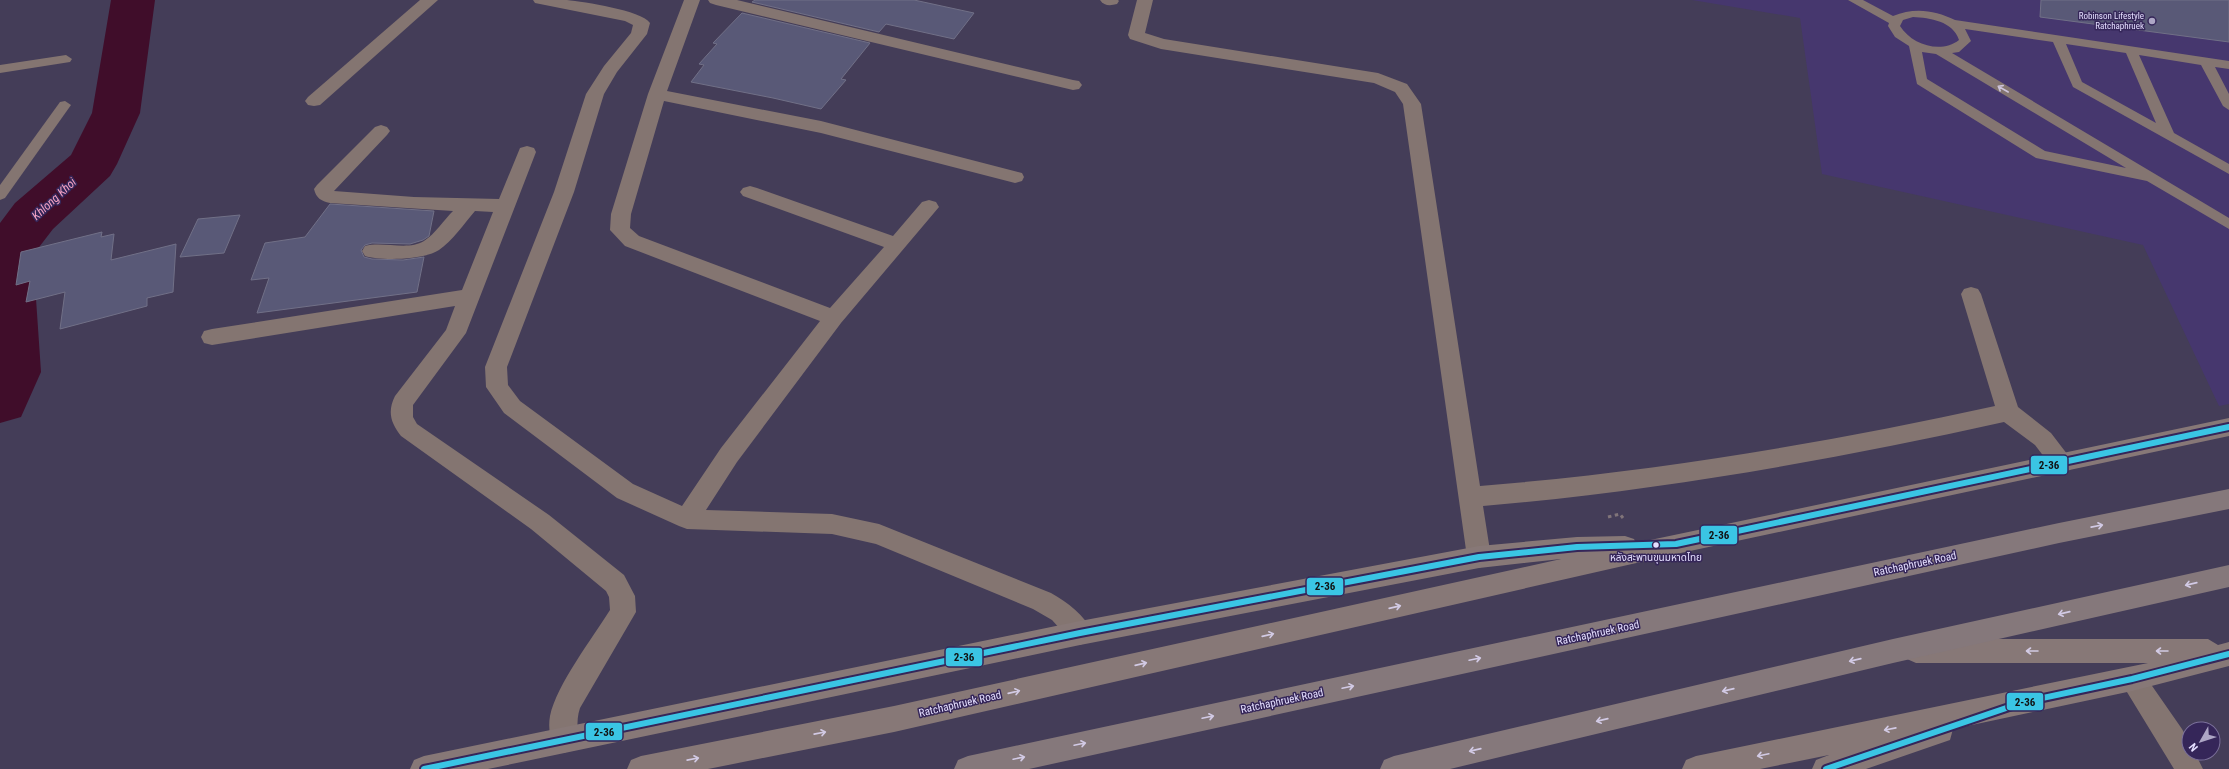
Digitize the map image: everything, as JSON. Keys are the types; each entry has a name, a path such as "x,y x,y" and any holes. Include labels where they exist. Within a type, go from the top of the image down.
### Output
{"main road":[{"name":"Ratchaphruek Road","path":"641,769 894,719 1676,544 2229,427"},
{"name":"Ratchaphruek Road","path":"968,769 2059,533 2229,499"},
{"name":"Ratchaphruek Road","path":"424,769 1080,633 1479,557 1577,547 1676,544"},
{"path":"1394,769 1893,651 2229,576"},
{"path":"1893,651 2229,653"},
{"path":"1696,769 2132,679 2229,653"},
{"path":"1826,769 2024,702"}],"street":[{"path":"314,101 430,0"},
{"path":"541,0 630,17 642,23 639,34 610,70 595,94 564,192 496,367 496,387 512,407 625,491 687,519 832,524 879,534 1042,601 1061,612 1080,633"},
{"path":"692,0 657,94 621,214 620,230 632,241 834,318"},
{"path":"716,0 1073,85"},
{"path":"1145,0 1136,35 1146,40 1162,44 1378,78 1402,88 1412,104 1479,557"},
{"path":"657,94 821,127 1015,177"},
{"path":"381,131 324,189 325,194 330,197 370,201 507,206"},
{"path":"528,152 455,333 403,402 400,414 401,420 409,430 540,522 615,583 622,596 622,612 577,686 568,704 563,717 564,740"},
{"path":"750,192 896,244"},
{"path":"372,251 409,252 430,246 470,205"},
{"path":"687,519 729,455 834,318 929,207"},
{"path":"1971,294 2008,412 2043,439 2062,463"},
{"path":"212,337 471,296"},
{"path":"1471,497 1520,493 1739,464 2008,412"},
{"path":"2132,679 2172,738 2189,769"}],"lane":[{"path":"1854,0 1894,21"},
{"path":"2229,65 1952,23 1933,15 1912,13 1897,17 1894,21 1894,27 1898,34 1915,45 1940,51 2229,224"},
{"path":"1940,51 1956,49 1965,41 1964,35 1952,23"},
{"path":"2057,38 2077,84 2167,133 2229,170"},
{"path":"1915,45 1920,81 2041,155 2157,180"},
{"path":"1956,49 2166,174 2229,214"},
{"path":"2131,50 2167,133"},
{"path":"0,69 66,59"},
{"path":"2206,62 2229,106"},
{"path":"0,195 65,105"}],"shaded area":[{"name":"Robinson Lifestyle Ratchaphruek","path":"1692,0 2229,0 2229,404 2219,406 2143,245 1822,174 1800,18"}],"building":[{"path":"755,0 914,0 974,13 954,39 886,24 879,32 752,2"},
{"name":"Robinson Lifestyle Ratchaphruek","path":"2041,0 2229,0 2229,42 2040,17"},
{"path":"742,13 870,43 841,79 846,80 821,109 691,82 704,65 699,64 717,44 713,43"},
{"path":"330,204 434,211 429,236 423,240 410,244 372,243 365,245 361,250 364,257 372,259 403,260 424,257 417,292 257,313 269,278 251,280 265,243 305,237"},
{"path":"240,215 224,253 180,257 198,219"},
{"path":"102,232 101,237 114,234 111,260 176,244 173,292 147,298 147,306 60,329 65,292 26,302 30,281 16,285 21,252"}],"waterway":[{"name":"Khlong Khoi","path":"0,400 11,372 6,253 34,216 92,164 116,113 133,0"}],"transit line":[{"name":"2-36","path":"424,769 1080,633 1479,557 1577,547 1676,544 2229,427"},
{"name":"2-36","path":"1826,769 2024,702 2132,679 2229,654"}],"place":[{"name":"Robinson Lifestyle Ratchaphruek","path":"2152,21"},
{"name":"หลังสะพานขุนมหาดไทย","path":"1656,545"}]}
